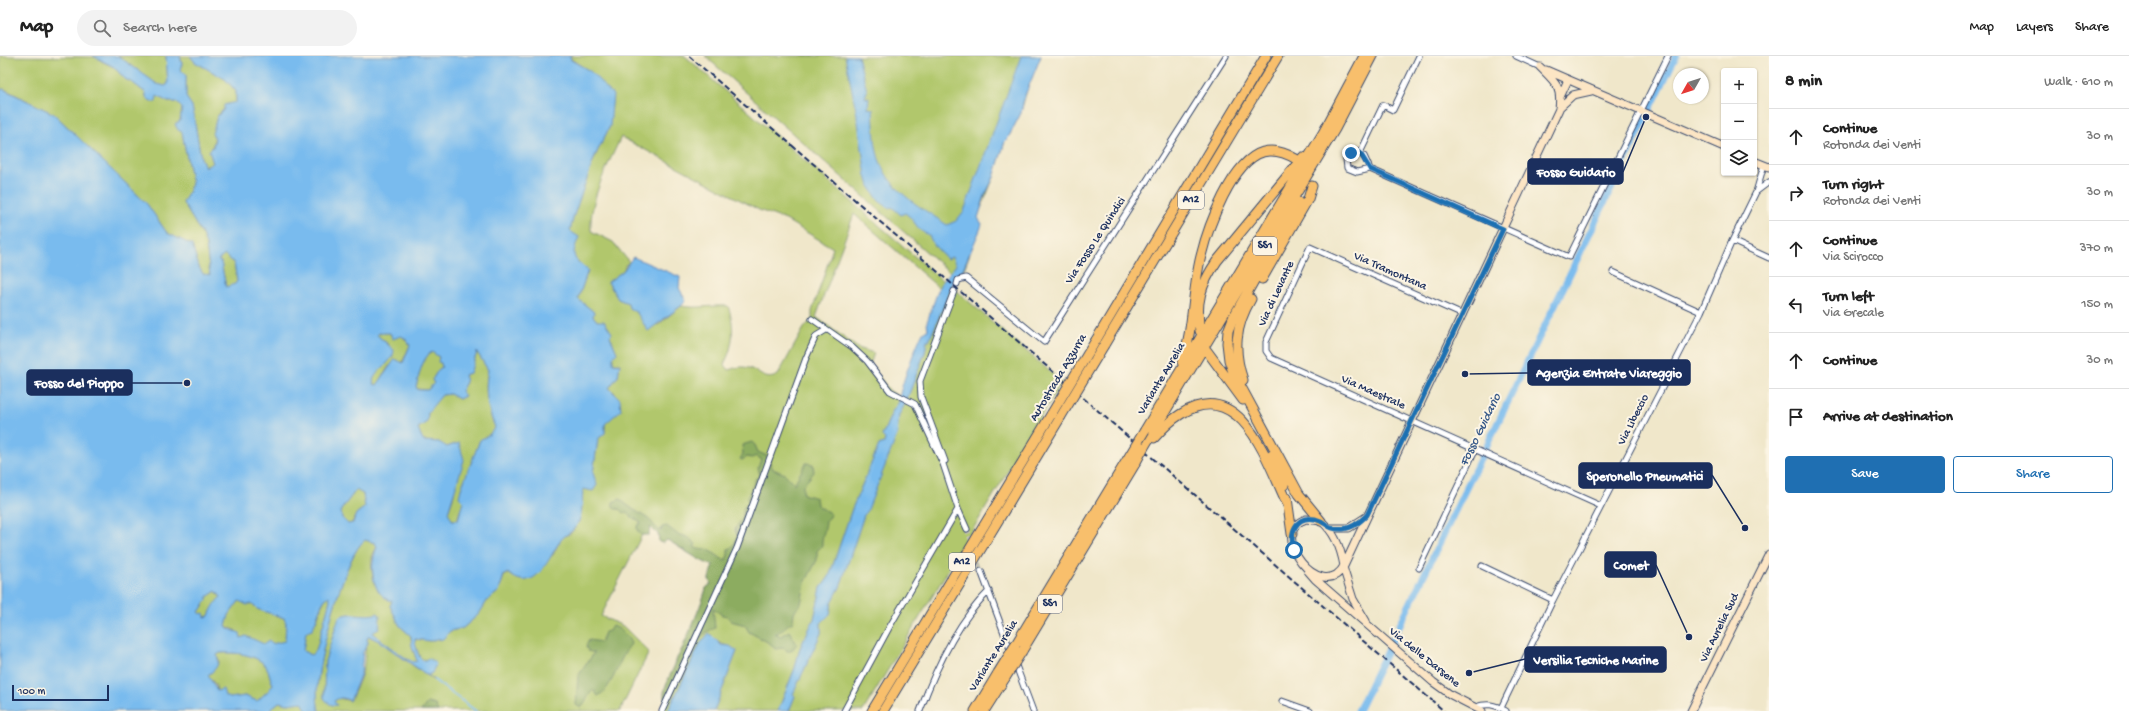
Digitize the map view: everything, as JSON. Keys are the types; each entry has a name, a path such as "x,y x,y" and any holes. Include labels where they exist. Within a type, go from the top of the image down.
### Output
{"highway":[{"name":"Autostrada Azzurra","path":"1100,343 1266,56"},
{"name":"Autostrada Azzurra","path":"883,711 1100,343 1278,56"},
{"name":"Variante Aurelia","path":"1131,462 1144,447 1168,392 1323,133 1364,56"},
{"name":"Variante Aurelia","path":"975,711 1019,647 1131,462 1151,433 1335,129 1373,56"},
{"path":"1254,414 1230,364 1228,331 1235,314 1303,195 1335,129"},
{"path":"1200,331 1198,302 1201,288 1208,274 1217,261 1323,133"},
{"path":"1168,392 1186,348 1203,246 1224,197 1241,168 1254,156 1265,152 1275,151 1296,158"},
{"path":"1254,414 1237,358 1238,329 1249,303 1308,199 1312,186"},
{"path":"1207,351 1254,414 1280,456 1302,499 1324,524"},
{"path":"1151,433 1177,416 1194,408 1214,406 1230,410 1242,419 1252,431 1287,503"},
{"name":"Autostrada Azzurra","path":"872,711 1056,416"},
{"path":"1264,430 1281,477 1292,534"},
{"name":"Variante Aurelia","path":"984,711 1001,675"}],"street":[{"name":"Via Fosso Le Quindici","path":"957,284 958,280 966,278 1044,342 1226,56"},
{"path":"1360,153 1383,105 1393,110 1419,56"},
{"path":"1516,56 1592,91 1721,146"},
{"path":"1370,169 1357,172 1347,168 1345,162 1348,155 1354,152 1360,153 1370,169 1569,257 1668,56"},
{"path":"1367,515 1349,528 1324,524 1310,519 1302,520 1295,527 1292,534 1294,550 1299,560 1308,571 1329,577 1337,574 1343,567 1411,421 1463,315 1559,108 1560,97 1557,84 1540,67"},
{"path":"1560,97 1568,80"},
{"path":"1559,108 1571,96 1575,83"},
{"path":"1571,96 1592,91"},
{"name":"Via Libeccio","path":"1475,708 1485,704 1503,710 1553,600 1701,312 1732,241 1756,192 1766,166"},
{"name":"Via Libeccio","path":"1756,192 1769,182"},
{"path":"1732,241 1769,258"},
{"name":"Via Tramontana","path":"1310,247 1463,315"},
{"name":"Via di Levante","path":"1266,351 1266,342 1310,247"},
{"path":"1613,272 1701,312"},
{"path":"946,475 948,470 921,397 920,381 954,291"},
{"path":"812,319 852,347 867,361 894,394 915,404 946,475 967,529"},
{"path":"662,711 738,548 809,352 816,336 826,330"},
{"name":"Via Maestrale","path":"1266,351 1272,358 1487,456 1602,506"},
{"path":"1418,568 1476,451"},
{"path":"844,711 890,626 958,509"},
{"path":"1324,524 1338,545 1343,567"},
{"name":"Via Aurelia Sud","path":"1691,711 1769,554"},
{"path":"1482,566 1553,600"},
{"name":"Via delle Darsene","path":"1343,567 1356,604 1375,632"},
{"path":"981,571 1033,711"},
{"name":"Via delle Darsene","path":"1308,571 1315,579 1395,650 1441,688 1482,711"},
{"path":"920,711 941,657 979,600 988,591"},
{"path":"1282,701 1310,711"}],"green space":[{"path":"0,56 97,57 101,61 114,67 125,79 146,93 146,98 157,96 168,102 176,102 182,108 180,121 175,124 182,132 192,184 183,203 202,234 206,245 210,276 203,274 199,267 192,245 167,233 147,204 54,114 4,89 0,90"},
{"path":"118,56 166,56 168,83 165,86 157,84"},
{"path":"180,56 190,56 195,62 225,79 236,91 236,102 222,111 216,119 214,143 209,151 213,163 205,167 201,158 192,106 186,97 186,75 180,69 182,64"},
{"path":"570,56 685,56 943,281 939,288 854,214 816,317 858,348 874,353 870,365 890,391 898,396 898,405 893,410 882,436 885,439 884,443 879,445 852,509 829,577 821,588 814,619 800,648 795,668 778,711 714,711 737,651 715,640 700,644 668,711 662,711 667,700 664,697 664,692 667,683 693,624 706,588 711,584 709,579 713,565 700,560 669,541 647,525 601,616 623,626 649,652 620,711 319,711 317,696 318,677 330,622 350,563 357,549 365,540 375,543 377,547 372,556 372,571 375,584 386,599 392,601 390,606 400,626 411,636 412,646 417,661 413,662 407,659 372,633 371,616 350,614 339,617 325,661 324,698 337,705 333,701 339,698 350,701 354,693 363,669 365,651 368,643 367,639 369,636 379,641 433,680 428,675 426,660 420,658 415,644 415,639 430,641 450,631 463,628 479,614 487,601 499,591 504,576 553,555 561,538 571,533 579,522 583,489 593,473 598,439 605,433 605,424 615,393 609,388 618,376 620,363 613,363 613,357 617,353 610,336 593,316 594,312 578,299 588,270 574,256 574,248 578,237 570,231 577,204 587,177 610,126 589,71 571,59","holes":["621,137 759,210 786,220 833,248 812,311 812,319 804,328 778,375 772,377 766,377 746,367 738,367 729,370 724,364 732,343 732,321 728,306 681,306 658,325 629,308 628,303 618,299 608,282 623,271 626,264 630,263 613,242 591,231 593,207 600,182"]},
{"path":"705,56 1041,56 1028,86 1021,112 1005,141 994,177 977,218 981,224 963,272 956,278"},
{"path":"225,255 234,263 237,281 235,284 226,287 221,262 218,260"},
{"path":"951,286 1062,382 863,711 789,711 795,696 793,694 821,633 821,623 830,614 832,602 840,587 864,515 867,512 901,408 906,402 925,352 927,341 929,341"},
{"path":"379,333 390,333 391,336 401,335 410,345 402,363 398,361 388,367 378,385 374,384 373,380 375,373 393,357 388,344 377,335"},
{"path":"432,352 439,357 442,367 438,370 432,380 434,383 428,390 418,389 416,387 421,368 425,358"},
{"path":"477,352 488,370 486,384 487,399 495,427 490,434 480,440 461,489 463,501 457,520 451,520 448,512 454,495 459,443 446,447 439,442 423,441 418,428 427,422 428,411 442,395 450,394 459,399 465,396 461,391 466,382 464,375 470,373"},
{"path":"752,442 758,452 767,456 773,469 785,474 794,484 806,463 813,464 814,472 803,486 803,494 816,498 817,505 831,514 826,521 822,546 817,551 817,560 805,583 801,604 794,612 793,622 775,634 780,637 789,631 797,644 791,651 787,651 783,648 775,649 771,644 749,632 745,625 731,621 727,616 722,615 713,608 715,628 698,639 691,648 680,667 667,697 664,697 667,683 693,624 706,588 711,584 709,579 713,565 704,562 667,540 663,543 659,542 658,534 650,527 649,535 641,535 637,530 637,526 641,523 626,513 623,513 619,509 615,509 613,502 620,499 649,520 659,530 661,531 662,527 667,526 677,534 688,537 696,544 694,547 701,550 708,549 725,561 728,555 728,550 734,545 737,536 735,529 742,519 744,507 749,503 747,498 756,478 760,475 758,468 761,459 756,456 752,458 747,457 742,460 740,459 743,454 742,445"},
{"path":"356,490 359,490 363,494 365,507 356,514 352,523 348,524 342,518 341,510"},
{"path":"216,591 221,598 209,616 205,617 199,612 207,597"},
{"path":"329,595 330,600 316,651 311,655 303,651 306,631 315,624 325,599"},
{"path":"239,601 252,604 257,609 284,618 286,623 285,642 272,644 269,641 264,645 241,638 235,630 226,626 229,615"},
{"path":"612,626 618,628 624,633 629,638 631,644 608,686 598,696 593,689 581,708 576,705 578,676 594,653 588,651 586,646 589,640 601,642 605,632 609,631"},
{"path":"220,653 251,656 262,662 267,668 273,684 270,690 257,701 245,696 230,698 225,696 224,693 217,691 216,686 208,675 213,671 219,662 217,655"},
{"path":"302,701 307,711 268,711 279,702 288,704"},
{"path":"427,703 435,705 438,711 421,711"}],"water":[{"path":"93,56 118,56 157,84 165,86 168,84 166,56 180,56 182,64 180,69 186,75 186,97 192,106 201,158 205,167 213,163 209,151 213,147 215,138 212,134 217,117 224,109 224,105 236,102 236,91 225,79 195,62 190,56 570,56 571,60 590,71 613,95 610,126 595,156 574,215 570,231 579,237 574,256 588,270 578,299 594,312 593,316 597,321 604,321 612,333 610,336 617,353 613,357 613,363 620,364 618,376 609,388 620,399 621,410 605,424 605,433 598,439 593,473 597,485 593,491 583,489 582,511 578,523 574,529 561,540 540,572 534,577 526,580 518,579 508,573 504,575 499,591 487,601 479,614 463,628 450,631 443,639 430,641 415,639 417,651 421,659 423,661 429,658 436,664 432,673 428,675 434,680 379,641 369,636 367,639 368,643 363,652 361,673 350,701 340,698 334,701 337,705 331,705 324,698 325,661 339,617 344,615 368,615 378,613 380,617 379,629 372,633 407,659 413,662 417,661 412,646 411,636 400,626 390,606 392,601 385,598 376,586 373,562 377,547 375,543 365,540 357,549 350,563 330,622 318,677 317,696 319,711 307,711 302,702 288,704 279,702 268,711 0,711 0,90 3,89 54,114 147,204 167,233 192,245 199,267 203,274 210,275 206,245 202,234 183,203 192,184 182,132 178,130 175,124 180,121 182,108 176,102 168,102 157,96 156,102 146,98 146,93 125,79 114,67","holes":["225,255 234,263 237,281 235,284 226,287 221,262 218,260","379,333 390,333 393,339 401,336 405,338 410,345 403,363 395,359 377,385 374,384 373,380 375,376 391,358 394,350 377,335","432,352 439,357 438,362 441,363 442,367 438,370 432,380 434,383 428,390 418,390 416,387 421,367 426,358","477,352 488,370 486,385 487,399 495,427 490,434 480,440 461,489 459,497 463,501 458,520 452,520 448,512 464,460 459,443 447,447 439,442 423,441 418,428 427,422 428,412 442,395 450,394 459,399 465,396 461,391 466,382 464,375 470,373","356,490 363,494 365,507 356,514 353,523 348,524 342,518 341,510","216,591 221,597 212,609 209,616 205,617 204,613 200,614 199,612 207,600 207,597","329,596 330,600 316,651 311,655 303,651 306,632 312,630 321,606","239,601 247,605 252,604 257,609 284,618 286,623 285,641 272,644 269,641 264,644 246,636 241,638 240,633 229,629 226,626 229,615","220,653 251,656 266,666 273,684 257,701 245,696 230,698 225,696 223,689 217,691 208,675 215,669 218,662 217,655"]},
{"path":"845,56 858,56 867,91 865,98 869,97 868,108 873,109 877,152 881,165 888,177 895,187 904,195 947,225 956,221 964,211 1021,56 1041,56 1024,98 1021,113 1005,141 994,177 985,195 978,218 982,224 980,230 962,271 955,278 929,341 927,341 925,352 906,402 899,415 897,435 867,512 864,515 840,587 832,602 830,614 821,623 821,633 793,694 795,696 789,711 778,711 795,668 800,648 814,619 821,588 829,577 852,509 879,445 884,443 885,439 882,436 893,410 899,402 899,397 905,378 917,346 923,332 928,330 927,322 940,285 956,265 952,257 947,259 934,245 929,235 921,231 909,216 905,213 901,215 892,207 889,208 879,201 869,186"},
{"path":"633,257 680,277 679,288 686,301 648,331 637,313 629,308 628,303 618,299 608,282 623,271"},
{"path":"709,633 721,645 730,646 737,651 714,711 668,711 700,644"}],"waterway":[{"name":"Fosso Guidario","path":"1650,109 1676,56"},
{"name":"Fosso Guidario","path":"1358,711 1646,117"},
{"path":"434,680 476,711"}],"tunnel":[{"path":"967,529 973,545"},
{"path":"976,556 981,571"}],"railway":[{"path":"689,56 1444,711"}],"place":[{"name":"Fosso Guidario","path":"1646,117"},
{"name":"Agenzia Entrate Viareggio","path":"1465,374"},
{"name":"Fosso del Pioppo","path":"187,383"},
{"name":"Speronello Pneumatici","path":"1745,528"},
{"name":"Comet","path":"1689,637"},
{"name":"Versilia Tecniche Marine","path":"1469,673"}],"route":[{"path":"1294,550 1292,544 1292,534 1296,524 1302,520 1315,520 1321,522 1328,528 1343,529 1352,527 1367,515 1503,229 1370,169 1364,156 1357,151 1351,153"}]}
